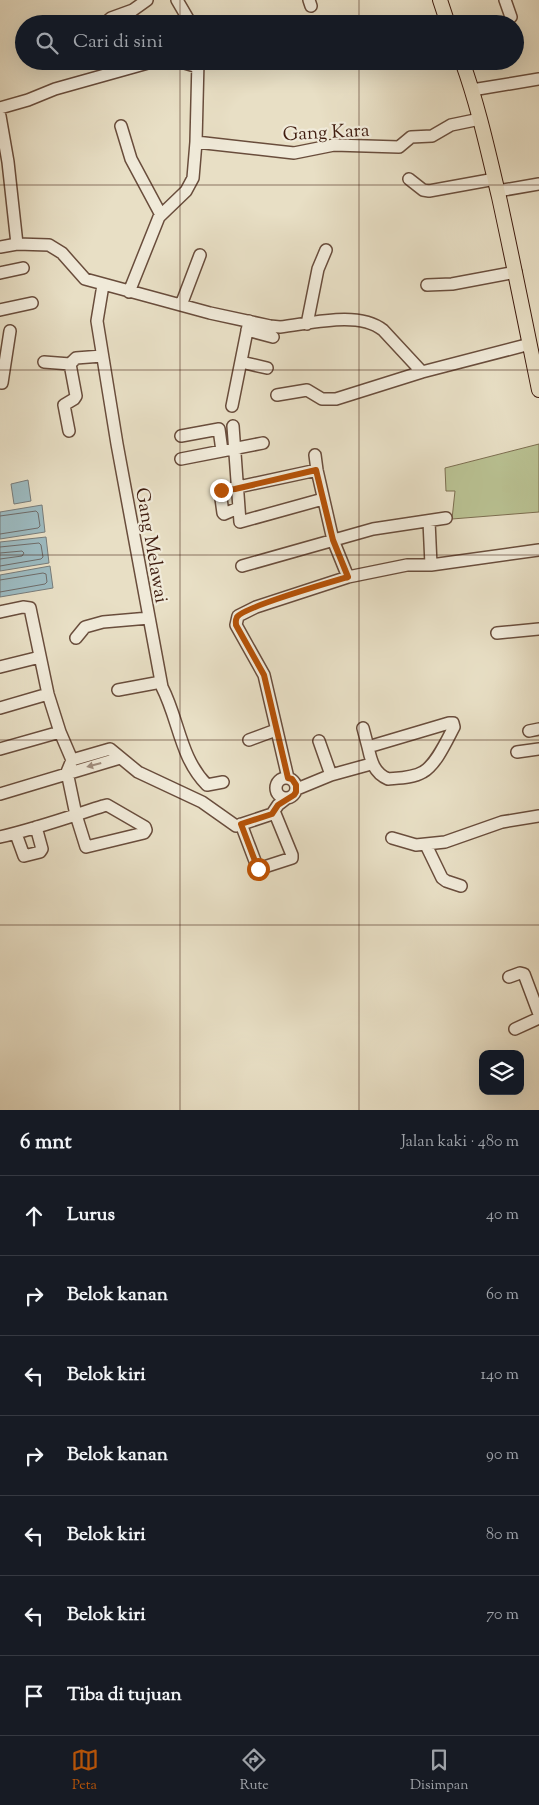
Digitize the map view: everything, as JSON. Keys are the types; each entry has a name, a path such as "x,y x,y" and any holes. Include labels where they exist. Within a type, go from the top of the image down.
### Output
{"main road":[{"path":"440,0 445,15"},
{"path":"465,70 480,119 496,185 516,272 539,390"}],"street":[{"path":"120,15 129,12 147,0"},
{"path":"176,0 186,15"},
{"path":"505,0 510,15"},
{"path":"0,108 28,100 55,89 123,70"},
{"path":"129,292 161,215 190,186 193,178 198,70"},
{"path":"472,90 539,79"},
{"path":"0,116 8,162 16,244"},
{"name":"Gang Kara","path":"196,142 294,153 334,145 399,147 411,137 432,136 451,125 480,119"},
{"path":"121,126 131,159 161,215"},
{"path":"409,179 423,190 429,191 496,185 539,184"},
{"path":"0,247 16,244 42,244 56,248 85,279 182,305 248,326 273,337"},
{"path":"307,324 318,269 326,250"},
{"path":"182,305 200,255"},
{"path":"0,273 23,268"},
{"path":"427,285 452,284 516,272"},
{"name":"Gang Melawai","path":"102,284 97,315 102,356 116,444 161,682 182,747 190,761 207,785 224,782"},
{"path":"0,310 32,303"},
{"path":"248,326 280,327 346,320 369,322 378,326 422,372"},
{"path":"232,406 248,326"},
{"path":"2,384 4,349 10,331"},
{"path":"277,395 307,390 322,399 336,400 422,372 530,344"},
{"path":"44,362 70,364 76,358 102,356"},
{"path":"241,362 267,368"},
{"path":"68,430 64,405 76,396 70,364"},
{"path":"233,426 239,520 242,522 323,499"},
{"path":"181,436 219,429 222,451"},
{"path":"181,459 263,443"},
{"path":"315,455 316,470 333,540 348,577"},
{"path":"238,508 224,514 220,491 316,470"},
{"path":"242,566 381,527 446,518"},
{"path":"429,521 431,565"},
{"path":"288,778 264,675 236,625 238,616 256,607 348,577 407,565 431,565 539,550"},
{"path":"0,612 29,608 48,694 60,732 72,760 68,772 76,815 86,847 146,831 145,827 107,805 76,815 36,827 16,834 0,837"},
{"path":"76,638 85,627 103,622 149,618"},
{"path":"497,633 539,629"},
{"path":"0,667 40,657"},
{"path":"118,690 161,682"},
{"path":"0,708 48,694"},
{"path":"363,728 371,764 385,778 416,775 428,769 454,725 449,723 438,728 368,747"},
{"path":"438,728 443,746"},
{"path":"249,740 276,730"},
{"path":"0,749 60,732"},
{"path":"319,741 331,775"},
{"path":"72,760 108,749 144,775 202,802 236,826 272,814 278,805 294,795 297,789 331,775 371,764"},
{"path":"517,752 539,749"},
{"path":"0,794 68,772 120,758"},
{"path":"287,798 278,793 276,786 279,780 288,778 295,782 297,789"},
{"path":"241,824 258,869 292,858 274,812"},
{"path":"392,838 416,845 450,841 502,822 539,816"},
{"path":"16,834 24,856 40,852 42,849 36,827"},
{"path":"426,844 442,878 461,886"},
{"path":"510,977 520,973 524,974 539,1016 515,1029"}],"green space":[{"path":"539,444 539,512 452,519 455,491 446,491 445,468"}],"water":[{"path":"28,480 31,501 14,504 11,484"},
{"path":"42,505 45,532 0,539 0,512"},
{"path":"46,537 49,563 0,571 0,542"},
{"path":"50,566 53,588 0,597 0,575"}],"route":[{"path":"221,490 235,489 316,470 333,540 348,577 256,607 238,616 236,619 236,625 264,675 268,686 276,730 288,778 295,782 297,789 294,795 278,805 272,814 241,824 258,869"}]}
